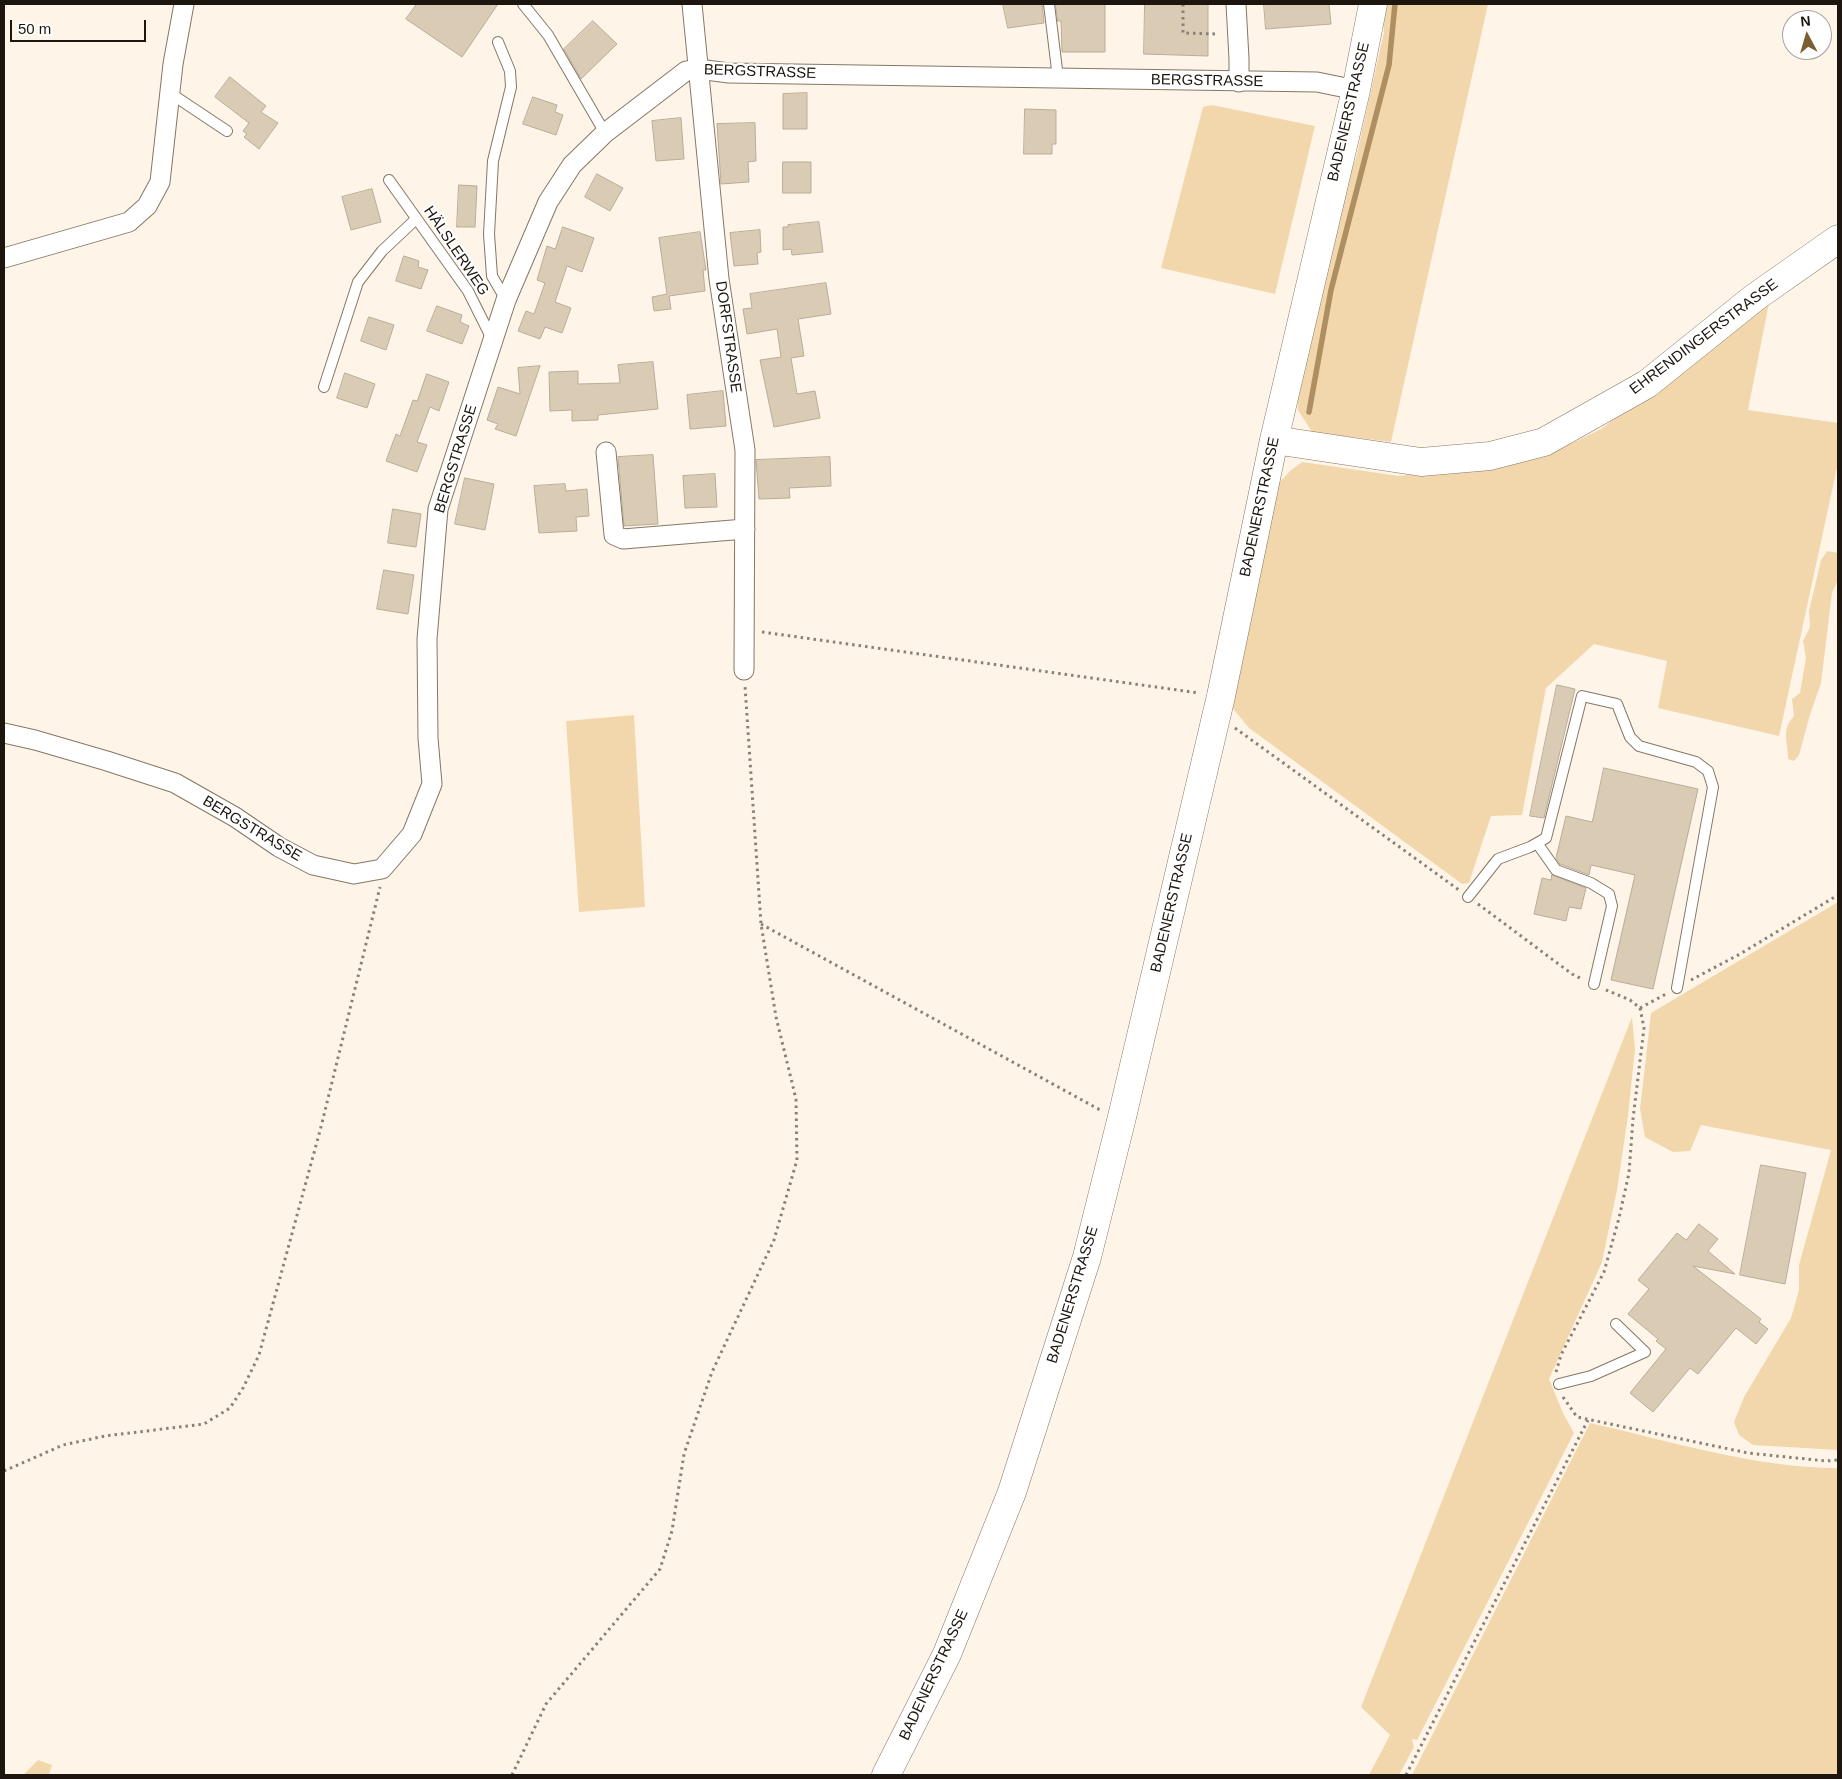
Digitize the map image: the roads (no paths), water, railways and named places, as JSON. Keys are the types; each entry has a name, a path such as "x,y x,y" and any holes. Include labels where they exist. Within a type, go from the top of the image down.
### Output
{"street":[{"path":"4,258 129,222 147,206 160,182 173,64 184,4"},
{"name":"DORFSTRASSE","path":"692,4 718,270 745,450 744,670"},
{"path":"1236,4 1240,59 1239,82"},
{"name":"BADENERSTRASSE","path":"886,1775 947,1654 1012,1492 1087,1257 1121,1121 1218,705 1274,440 1356,90 1373,4"},
{"name":"BERGSTRASSE","path":"4,733 89,756 175,783 235,817 279,847 313,865 354,874 382,869 412,834 432,784 428,738 427,639 438,509 506,300 548,202 572,165 605,133 686,71 698,69 729,73 1317,82 1356,90"},
{"name":"EHRENDINGERSTRASSE","path":"1274,440 1421,462 1490,456 1544,442 1647,384 1754,298 1838,239"},
{"path":"606,452 614,534 623,539 745,529"}],"lane":[{"path":"523,4 548,35 605,133"},
{"path":"1049,4 1058,78"},
{"path":"498,42 510,71 510,87 493,161 489,234 492,276 506,300"},
{"path":"170,93 227,131"},
{"name":"HÄLSLERWEG","path":"389,180 468,291 493,342"},
{"path":"324,387 358,282 382,251 416,219"},
{"path":"1468,897 1498,859 1530,847 1546,838 1582,696 1617,704 1630,737 1639,746 1696,762 1708,771 1713,787 1677,988"},
{"path":"1537,843 1556,870 1591,883 1609,894 1612,906 1594,984"},
{"path":"1559,1384 1591,1376 1645,1352 1616,1324"}],"waterway":[{"path":"1309,412 1331,290 1389,65 1395,4"}]}
